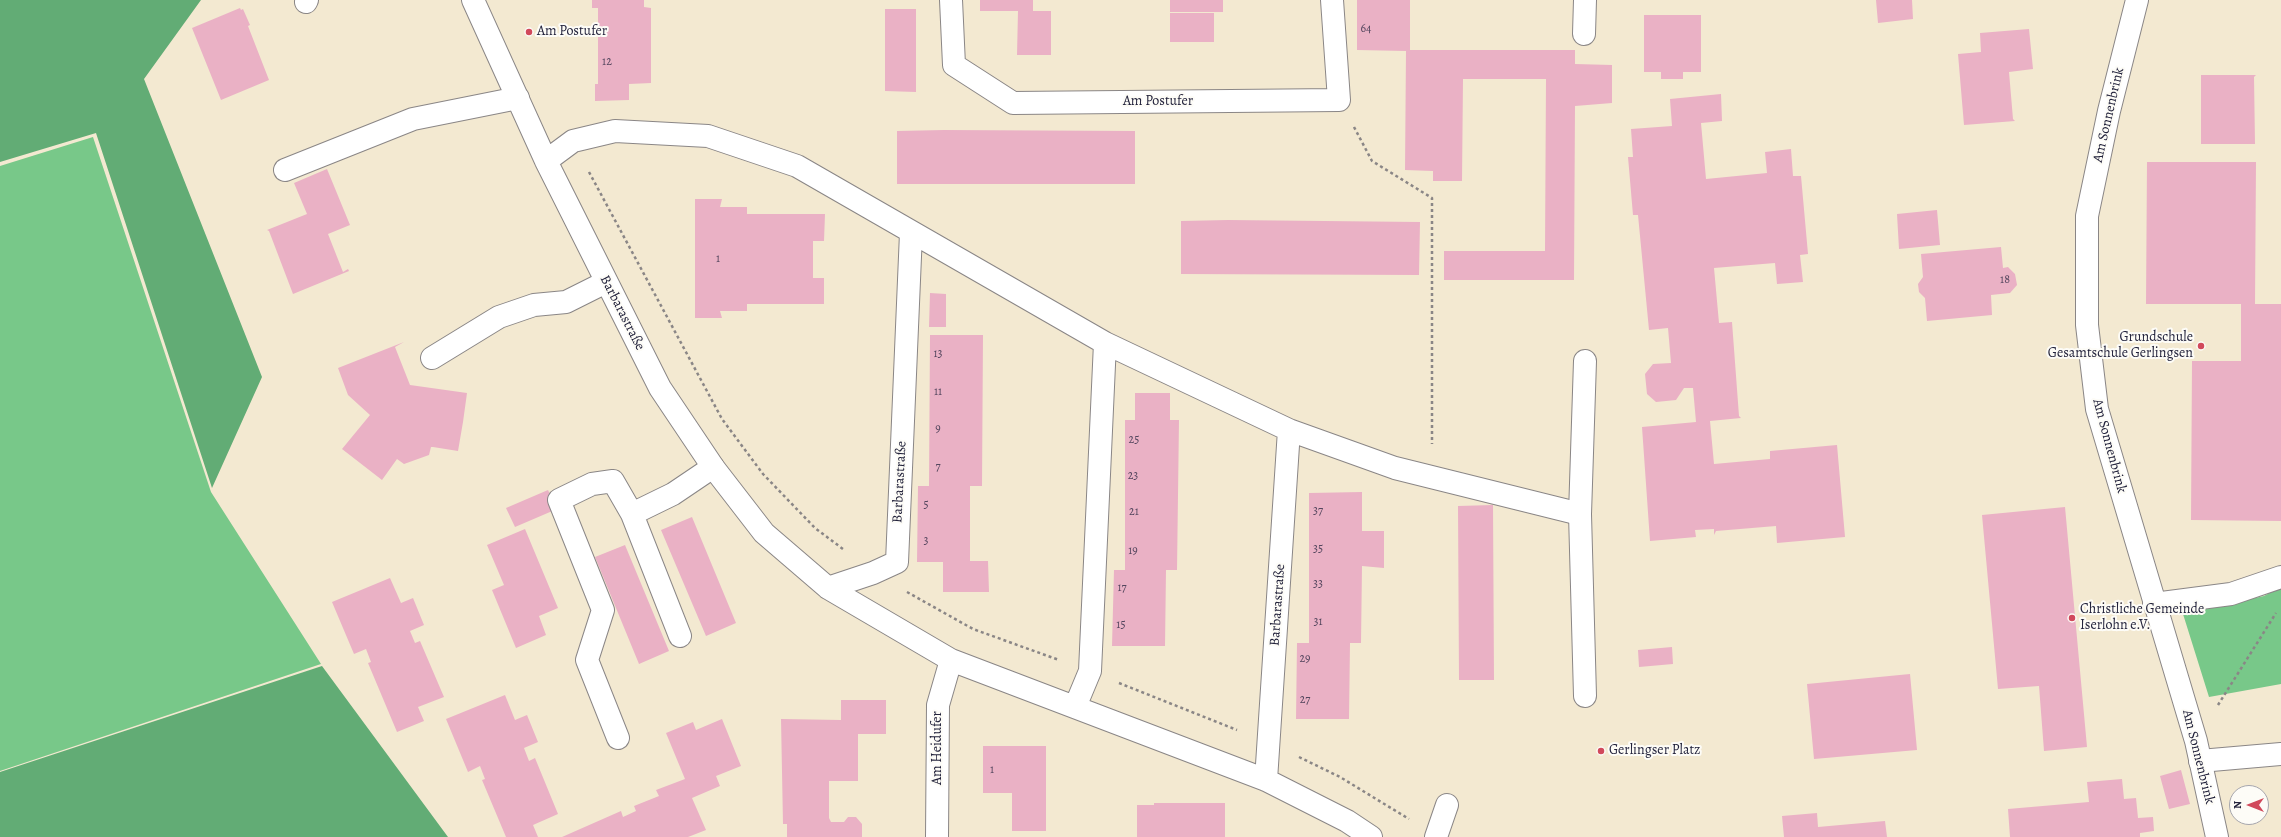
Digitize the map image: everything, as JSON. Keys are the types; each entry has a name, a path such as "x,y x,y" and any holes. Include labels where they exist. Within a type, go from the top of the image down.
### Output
{"street":[{"name":"Barbarastraße","path":"473,0 546,161 660,388 713,467 764,533 828,588 951,660 1266,780 1345,829 1371,837"},
{"name":"Am Postufer","path":"951,0 954,65 1013,103 1338,100"},
{"path":"1332,0 1338,100"},
{"path":"1584,34 1585,0"},
{"name":"Am Sonnenbrink","path":"2137,0 2109,111 2087,216 2087,325 2097,409 2198,751 2217,837"},
{"path":"285,170 413,119 518,98"},
{"path":"546,161 572,141 615,131 708,136 797,166 911,233 1105,343 1289,430 1395,468 1580,514"},
{"name":"Barbarastraße","path":"828,588 873,573 897,562 911,233"},
{"path":"432,358 499,317 534,305 566,302 606,282"},
{"path":"1075,708 1090,671 1105,343"},
{"path":"1585,361 1580,514 1585,696"},
{"name":"Barbarastraße","path":"1266,780 1289,430"},
{"path":"632,514 673,494 713,467"},
{"path":"618,738 587,660 603,610 558,500 592,484 613,481 632,514 680,636"},
{"path":"2154,604 2231,594 2281,577"},
{"name":"Am Heidufer","path":"937,837 938,705 951,660"},
{"path":"2198,751 2281,754"},
{"path":"1436,836 1447,805"}],"path":[{"path":"1338,100 1372,160 1432,198 1432,476"},
{"path":"572,141 722,419 763,474 815,528 873,573 973,629 1090,671 1269,742 1340,777 1436,836"},
{"path":"2198,751 2277,612"}],"green space":[{"path":"0,0 201,0 144,79 262,377 212,488 96,133 0,162"},
{"path":"93,137 211,492 321,664 0,771 0,166"},
{"path":"2281,587 2281,684 2209,697 2183,614 2264,596"},
{"path":"322,666 448,837 0,837 0,772"}],"building":[{"path":"592,0 644,0 644,7 651,8 651,83 629,84 629,100 595,101 595,84 598,84 598,8 592,8"},
{"path":"980,0 1033,0 1033,11 1051,11 1051,55 1017,55 1018,11 980,11"},
{"path":"1170,0 1223,0 1223,12 1170,12"},
{"path":"1357,0 1410,0 1410,50 1575,50 1575,64 1612,65 1612,103 1575,106 1574,280 1444,280 1444,251 1545,251 1546,79 1463,79 1462,181 1433,181 1433,171 1405,170 1406,51 1357,50"},
{"path":"1876,0 1912,0 1913,19 1878,23"},
{"path":"240,8 241,10 243,9 250,25 248,26 269,80 221,100 192,28"},
{"path":"885,9 916,9 916,92 885,91"},
{"path":"1170,13 1214,13 1214,42 1170,42"},
{"path":"1644,15 1701,15 1701,72 1683,72 1683,79 1661,79 1661,72 1644,72"},
{"path":"2029,29 2033,69 2009,72 2013,119 2015,121 1964,125 1958,54 1981,52 1980,33"},
{"path":"2201,75 2256,75 2254,77 2255,144 2201,144"},
{"path":"1721,94 1722,121 1701,123 1706,179 1767,173 1765,152 1791,149 1793,176 1801,176 1808,254 1800,255 1803,282 1777,284 1775,263 1714,268 1719,323 1732,322 1739,416 1741,418 1710,421 1714,464 1770,459 1770,451 1837,445 1845,537 1777,543 1776,526 1716,531 1714,535 1714,529 1695,530 1696,537 1650,541 1642,427 1696,422 1693,388 1684,388 1676,400 1656,402 1647,394 1645,374 1653,364 1671,363 1668,328 1649,330 1638,215 1633,215 1628,157 1633,157 1631,129 1672,126 1670,99"},
{"path":"897,131 1135,131 1135,184 897,184"},
{"path":"2147,162 2256,162 2255,304 2281,304 2281,521 2191,520 2192,361 2241,361 2241,304 2146,304"},
{"path":"327,169 350,225 328,234 343,272 348,269 349,271 293,294 269,231 267,230 307,214 294,183"},
{"path":"695,199 722,199 720,207 747,207 747,214 825,214 824,241 813,241 813,278 824,278 824,304 747,304 747,311 720,311 722,318 695,318"},
{"path":"1937,210 1940,245 1899,249 1897,214"},
{"path":"1181,221 1420,222 1419,275 1181,274"},
{"path":"2001,247 2003,268 2008,267 2015,274 2017,285 2010,293 1991,295 1992,315 1927,321 1925,298 1919,292 1918,284 1923,277 1921,254"},
{"path":"930,293 946,294 946,327 929,327"},
{"path":"930,335 983,335 982,486 970,486 970,561 988,561 989,592 943,592 943,562 917,562 918,486 929,486"},
{"path":"404,342 395,347 410,385 467,393 463,422 458,451 431,447 429,455 404,464 397,459 382,480 342,449 370,415 348,395 338,368"},
{"path":"1135,393 1170,393 1170,420 1179,420 1177,570 1166,570 1165,646 1112,646 1114,570 1125,570 1125,420 1135,420"},
{"path":"548,490 557,509 515,527 506,508"},
{"path":"1362,492 1362,531 1384,531 1384,568 1362,566 1361,643 1350,643 1349,719 1296,719 1297,643 1309,643 1309,493"},
{"path":"1493,505 1494,680 1459,680 1458,506"},
{"path":"2065,507 2087,747 2044,751 2039,686 1998,689 1982,515"},
{"path":"692,517 736,623 706,636 661,530"},
{"path":"525,529 558,608 539,616 546,635 516,648 492,590 504,585 487,545"},
{"path":"625,545 669,651 639,664 595,557"},
{"path":"390,578 401,603 413,598 424,625 410,631 415,643 420,641 444,697 418,707 424,721 397,732 368,663 371,662 366,649 354,654 332,602"},
{"path":"1672,647 1673,664 1639,667 1638,650"},
{"path":"1910,674 1917,750 1814,759 1807,684"},
{"path":"505,695 515,720 527,715 538,742 524,748 529,761 535,758 558,814 533,825 538,837 506,837 482,780 485,779 480,766 468,772 446,719"},
{"path":"841,700 886,700 886,734 858,734 858,781 829,781 829,818 831,822 844,822 848,817 856,817 862,824 862,837 787,837 787,824 783,824 781,719 841,720"},
{"path":"722,719 741,766 716,776 720,786 692,798 706,830 688,837 562,837 621,811 623,817 636,811 634,806 659,796 656,790 685,779 666,733 693,722 696,730"},
{"path":"983,746 1046,746 1046,831 1012,831 1012,793 983,793"},
{"path":"2181,770 2190,804 2169,809 2160,776"},
{"path":"2122,779 2124,799 2136,798 2138,818 2153,817 2154,831 2140,833 2140,837 2010,837 2008,809 2089,802 2087,782"},
{"path":"1154,803 1225,803 1225,837 1137,837 1137,805 1154,805"},
{"path":"1817,813 1818,827 1885,821 1887,837 1784,837 1782,816"}],"place":[{"name":"Am Postufer","path":"529,32"},
{"name":"Grundschule Gesamtschule Gerlingsen","path":"2201,346"},
{"name":"Christliche Gemeinde Iserlohn e.V.","path":"2072,618"},
{"name":"Gerlingser Platz","path":"1601,751"}]}
